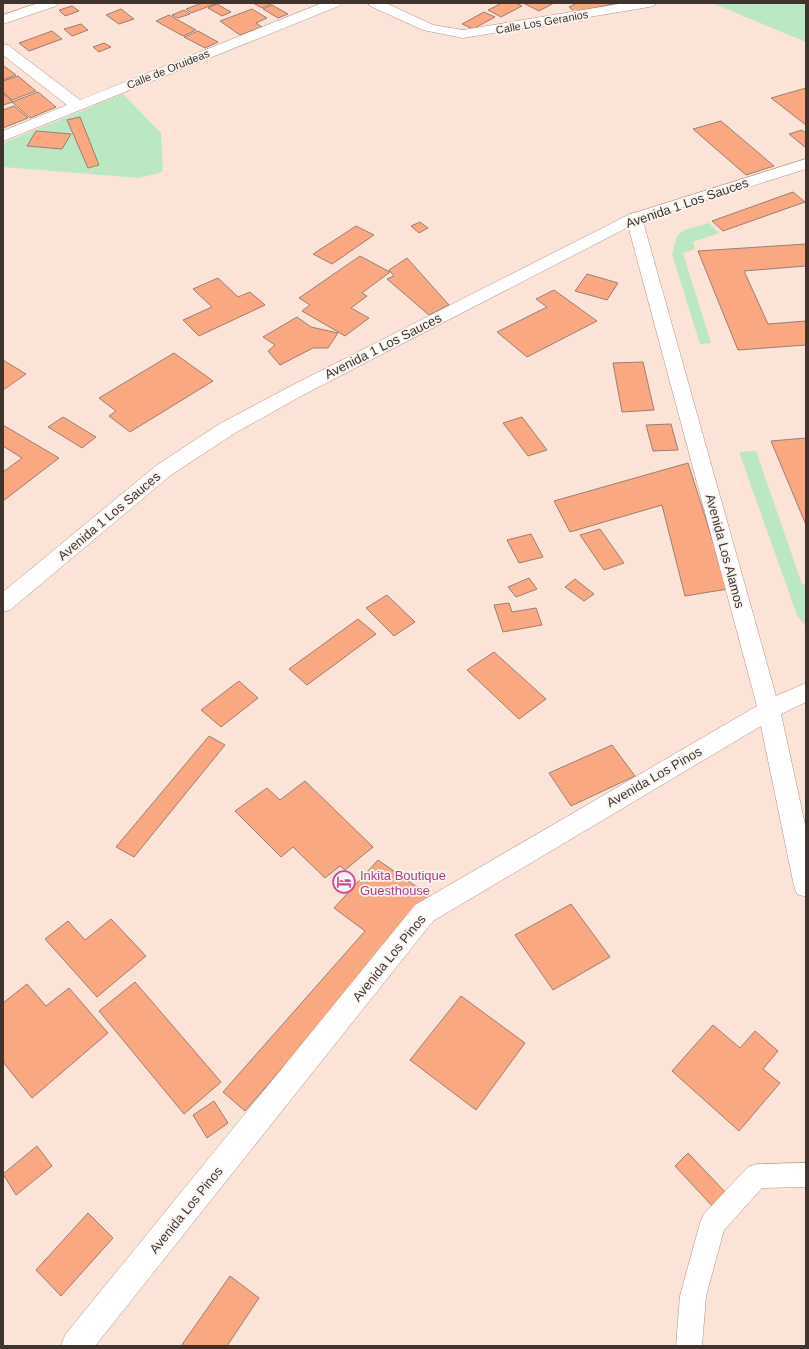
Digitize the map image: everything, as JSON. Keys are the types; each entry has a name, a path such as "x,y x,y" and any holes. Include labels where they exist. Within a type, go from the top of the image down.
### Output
{"street":[{"path":"3,20 51,3"},
{"name":"Calle de Oruideas","path":"3,136 334,3"},
{"name":"Calle Los Geranios","path":"375,3 433,30 446,33 464,34 649,3"},
{"path":"3,48 78,106"},
{"name":"Avenida 1 Los Sauces","path":"3,604 164,470 228,428 296,391 634,218 806,164"},
{"name":"Avenida Los Alamos","path":"634,218 769,710 806,886"},
{"name":"Avenida Los Pinos","path":"76,1346 424,913 769,710 806,692"}],"lane":[{"path":"689,1346 694,1296 713,1224 757,1176 806,1175"}],"green space":[{"path":"712,3 806,3 806,42"},
{"path":"123,94 161,133 163,172 139,178 3,167 3,143"},
{"path":"709,223 719,233 693,242 695,249 683,253 711,343 700,344 672,254 677,236 684,230"},
{"path":"756,451 802,584 806,583 806,627 797,615 739,452"}],"building":[{"path":"202,3 215,4 191,13 186,9"},
{"path":"253,3 270,3 271,4 262,8"},
{"path":"502,3 515,3 522,6 501,17 488,10"},
{"path":"523,3 554,3 539,11"},
{"path":"577,3 618,3 575,12 569,7"},
{"path":"217,4 231,12 222,16 208,8"},
{"path":"272,5 288,14 278,18 263,9"},
{"path":"72,6 79,11 65,16 59,10"},
{"path":"121,9 134,19 119,24 106,15"},
{"path":"252,9 267,18 256,23 262,27 240,35 220,21"},
{"path":"184,10 190,14 178,18 172,15"},
{"path":"484,12 495,17 473,29 462,24"},
{"path":"169,15 196,30 183,36 156,21"},
{"path":"81,24 88,30 72,36 64,29"},
{"path":"52,31 62,39 29,51 19,43"},
{"path":"198,31 218,42 205,48 184,37"},
{"path":"104,43 111,47 99,52 93,47"},
{"path":"4,66 16,75 3,80"},
{"path":"18,76 36,91 12,100 3,92 3,81"},
{"path":"806,88 806,125 771,98"},
{"path":"38,92 56,107 30,118 12,102"},
{"path":"3,93 13,102 3,105"},
{"path":"14,106 28,118 3,128 3,110"},
{"path":"80,117 99,165 88,168 67,120"},
{"path":"721,121 774,166 746,175 693,129"},
{"path":"802,130 806,133 806,148 789,134"},
{"path":"36,131 71,134 62,149 27,146"},
{"path":"793,192 805,202 723,231 712,221"},
{"path":"420,222 428,228 419,233 411,226"},
{"path":"356,226 374,235 332,264 313,254"},
{"path":"806,244 806,266 744,271 768,324 806,321 806,345 738,350 698,251"},
{"path":"360,256 390,272 362,293 367,296 351,308 369,318 345,336 302,311 310,305 299,298"},
{"path":"407,258 449,305 429,315 387,279 394,276 389,270"},
{"path":"587,274 618,283 607,300 575,291"},
{"path":"218,278 238,297 250,292 265,305 199,336 183,320 212,307 193,289"},
{"path":"554,290 597,321 527,357 497,332 547,307 536,299"},
{"path":"297,317 311,327 338,333 328,348 313,348 280,365 268,351 275,345 263,337"},
{"path":"174,353 213,381 130,432 109,416 116,411 99,398"},
{"path":"3,360 26,374 3,390"},
{"path":"643,362 654,410 622,412 613,363"},
{"path":"63,417 96,437 82,448 48,427"},
{"path":"522,417 547,450 528,456 503,423"},
{"path":"671,424 678,450 653,451 646,425"},
{"path":"3,425 59,458 3,501 3,472 22,458 3,446"},
{"path":"806,438 806,525 771,441"},
{"path":"688,463 728,589 685,596 662,505 570,532 554,501"},
{"path":"600,529 624,563 604,570 580,535"},
{"path":"531,534 543,557 519,563 507,540"},
{"path":"529,578 537,589 516,597 508,587"},
{"path":"575,579 594,594 584,601 565,587"},
{"path":"387,595 415,622 394,636 366,608"},
{"path":"509,603 512,612 536,608 542,625 503,632 494,605"},
{"path":"358,619 376,634 307,685 289,669"},
{"path":"494,652 546,699 519,719 467,670"},
{"path":"239,681 258,698 221,727 201,710"},
{"path":"209,736 225,745 134,857 116,847"},
{"path":"612,745 635,776 571,806 549,773"},
{"path":"305,781 373,847 345,870 340,866 325,878 293,847 281,857 235,811 267,788 280,800"},
{"path":"378,860 430,896 245,1111 223,1092 365,931 334,908"},
{"path":"571,904 610,957 553,990 515,935"},
{"path":"111,919 146,956 97,997 45,939 68,921 85,940"},
{"path":"135,982 221,1082 184,1114 99,1011"},
{"path":"27,984 46,1006 69,988 108,1033 32,1098 3,1062 3,1003"},
{"path":"461,996 525,1043 476,1110 410,1060"},
{"path":"713,1025 740,1048 755,1031 778,1051 763,1069 780,1083 739,1131 672,1071"},
{"path":"214,1101 228,1123 207,1138 193,1115"},
{"path":"37,1146 52,1166 16,1195 3,1174"},
{"path":"688,1153 728,1195 715,1209 675,1166"},
{"path":"88,1213 113,1238 61,1296 36,1270"},
{"path":"230,1276 259,1298 227,1346 181,1346"}],"place":[{"name":"Inkita Boutique Guesthouse","path":"344,882"}]}
